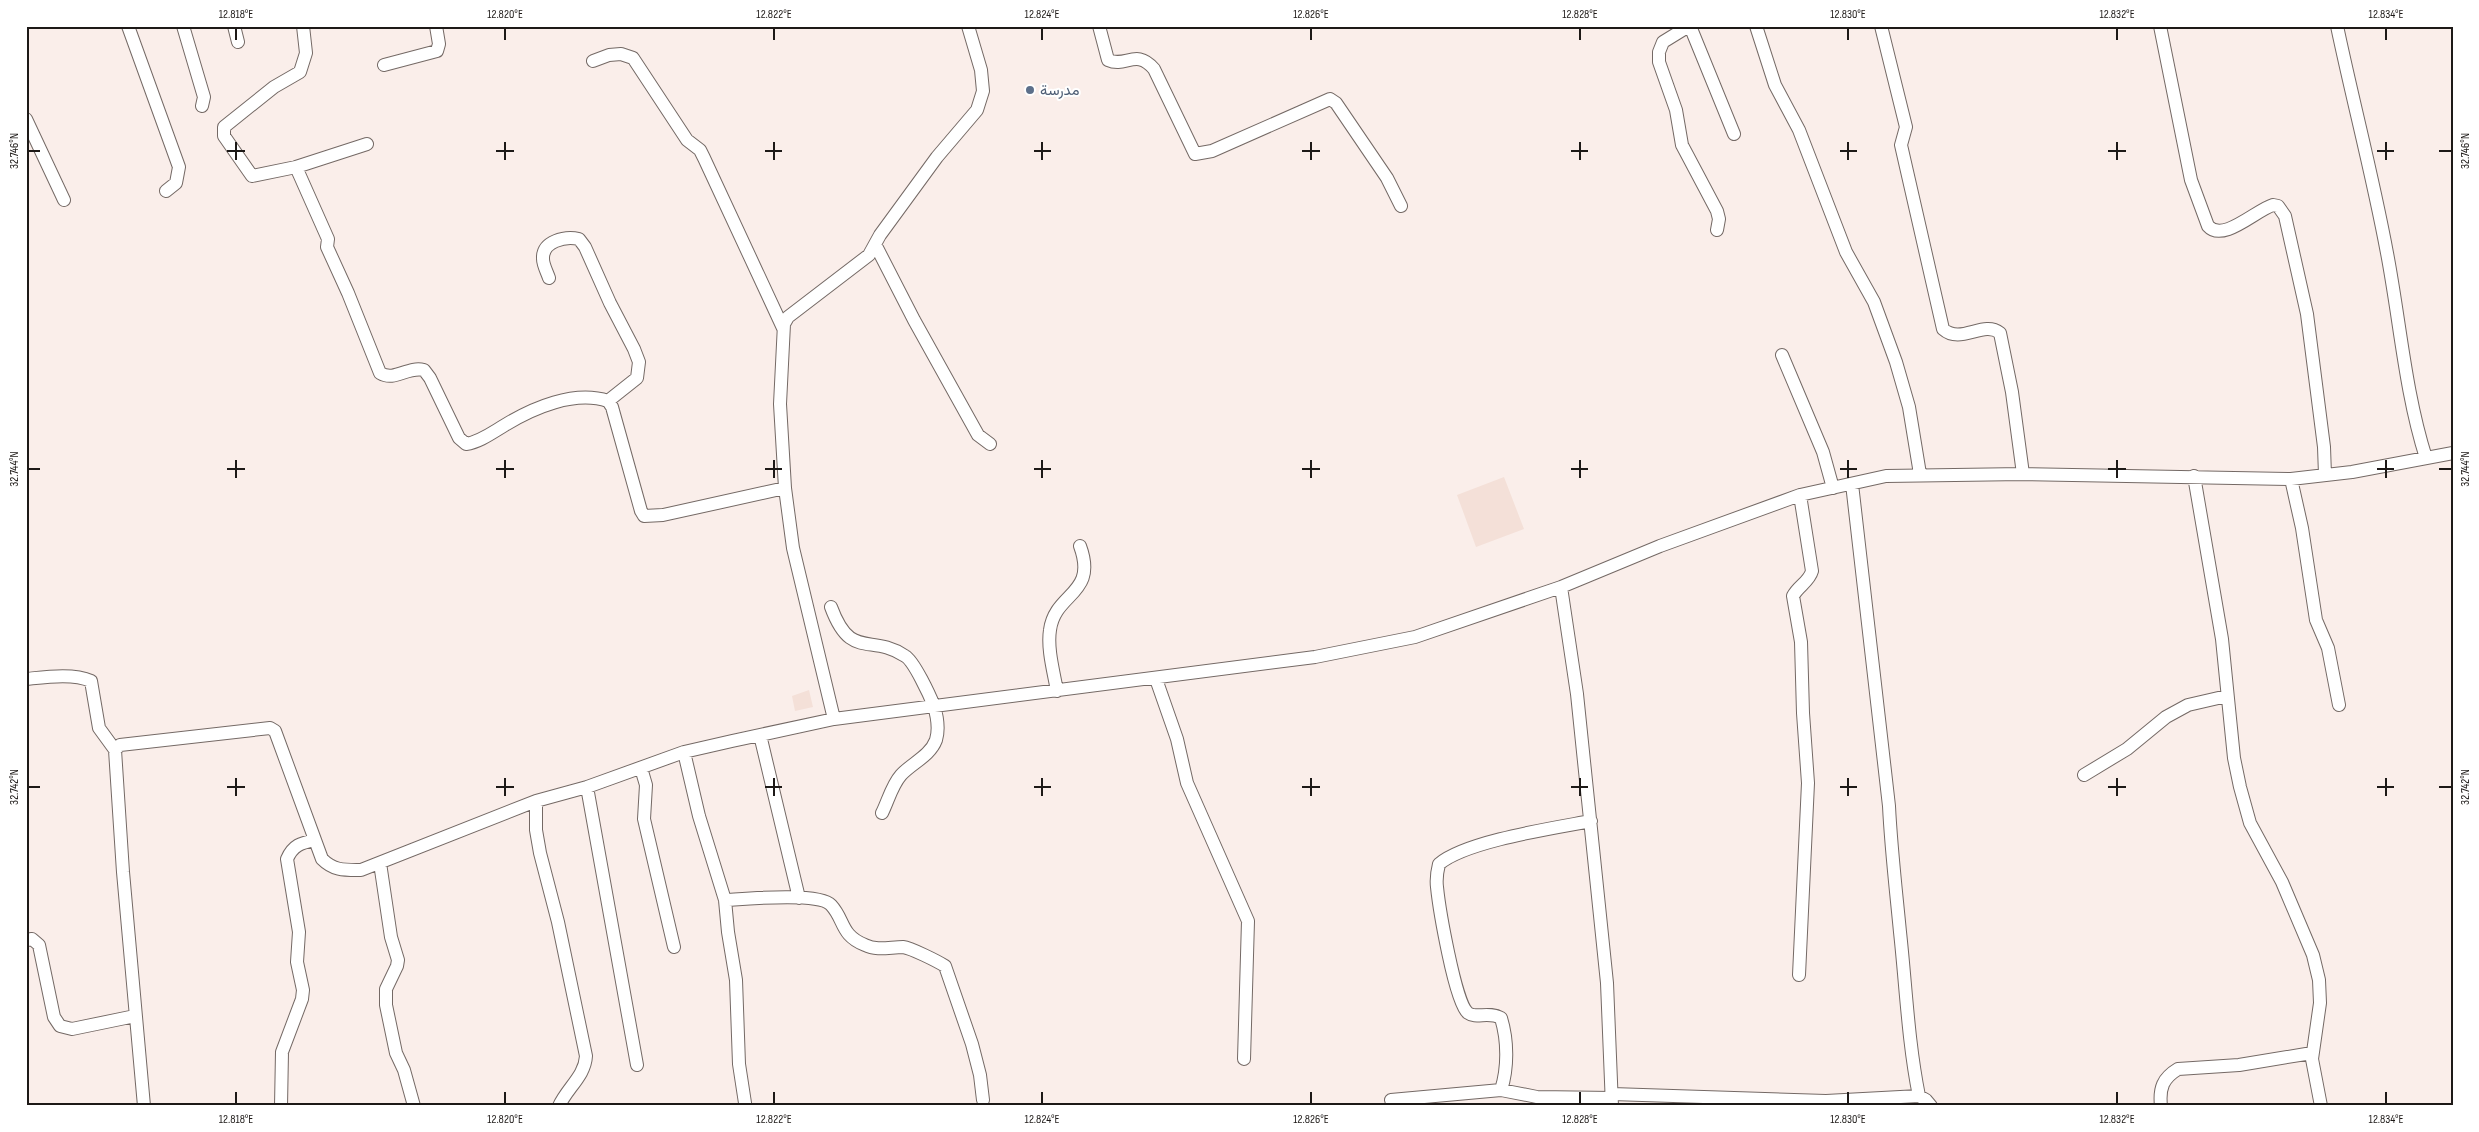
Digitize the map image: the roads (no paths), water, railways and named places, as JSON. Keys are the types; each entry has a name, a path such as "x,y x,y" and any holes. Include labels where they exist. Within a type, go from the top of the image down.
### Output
{"street":[{"path":"128,26 179,167 176,183 166,191"},
{"path":"183,26 204,97 202,106"},
{"path":"234,26 238,42"},
{"path":"303,26 306,53 300,72 261,97 224,127 224,136 252,176 296,167 367,144"},
{"path":"384,65 437,51 439,44 436,26"},
{"path":"834,720 793,548 785,488 780,404 783,328 788,317 869,255 937,157 977,110 983,91 983,84 981,70 968,26"},
{"path":"1099,26 1108,60 1113,62 1140,58 1147,61 1154,69 1195,154 1212,151 1330,99 1336,103 1387,178 1400,206"},
{"path":"1716,230 1719,219 1717,211 1682,145 1676,110 1659,62 1659,52 1663,42 1690,26 1734,134"},
{"path":"1756,26 1776,85 1795,120 1846,252 1874,302 1896,362 1909,407 1920,474"},
{"path":"1881,26 1906,126 1901,145 1943,329 1948,334 1958,336 1993,329 2000,333 2013,400 2023,474"},
{"path":"2160,26 2191,180 2208,226 2217,231 2230,229 2273,205 2278,206 2285,216 2307,314 2324,447 2325,475"},
{"path":"2337,26 2371,174 2387,254 2398,331 2420,438 2426,458"},
{"path":"593,61 609,55 621,54 633,58 645,73 688,140 700,150 783,328"},
{"path":"26,119 64,200"},
{"path":"296,167 328,239 327,247 348,293 380,373 391,377 411,370 424,370 430,378 443,409 463,442 475,442 516,418 560,401 588,398 608,401 637,378 639,362 598,273 579,239 561,238 543,252 542,261 549,278"},
{"path":"875,244 914,320 978,435 990,444"},
{"path":"1782,355 1823,452 1833,488"},
{"path":"608,401 612,407 644,516 663,516 785,488"},
{"path":"115,750 120,745 270,728 275,731 322,859 330,866 339,870 361,870 536,802 587,788 684,752 760,735 834,720 1315,657 1414,637 1561,587 1660,546 1800,495 1886,476 1920,474 2023,474 2291,479 2453,453"},
{"path":"2194,476 2222,640 2234,758 2250,823 2282,882 2313,955 2319,980 2320,1003 2312,1053 2312,1065 2321,1106"},
{"path":"2291,479 2302,528 2316,620 2328,648 2339,705"},
{"path":"1852,484 1889,806 1891,855 1900,932 1910,1050 1912,1099"},
{"path":"1799,975 1808,783 1803,713 1801,642 1794,596 1796,590 1810,577 1812,571 1800,495"},
{"path":"1057,691 1050,630 1062,604 1082,582 1085,560 1080,546"},
{"path":"1561,587 1577,694 1591,821 1610,1018 1612,1099"},
{"path":"831,607 838,626 846,636 857,643 896,652 907,657 934,707 938,730 936,741 930,750 902,775 882,813"},
{"path":"26,679 62,677 84,678 91,681 94,688 99,728 115,750 135,1016 144,1106"},
{"path":"1156,679 1177,740 1187,783 1248,921 1244,1059"},
{"path":"2084,775 2127,749 2166,717 2188,706 2227,696"},
{"path":"760,735 799,898"},
{"path":"684,752 699,816 725,900 736,980 739,1064 745,1103"},
{"path":"641,768 646,785 644,819 674,947"},
{"path":"587,788 637,1065"},
{"path":"536,802 536,830 540,853 558,922 586,1056 584,1068 559,1106"},
{"path":"1501,1090 1505,1074 1505,1033 1501,1018 1493,1014 1474,1016 1468,1013 1462,1006 1450,961 1437,886 1439,864 1447,857 1474,848 1536,831 1591,821"},
{"path":"281,1106 282,1052 302,999 303,990 297,962 299,932 287,859 290,850 298,844 315,840"},
{"path":"380,862 391,937 398,960 386,989 386,1005 396,1053 407,1078 414,1106"},
{"path":"725,900 822,899 831,905 847,933 867,947 884,949 904,947 945,966 972,1044 980,1075 983,1100"},
{"path":"26,940 32,939 39,945 54,1018 60,1026 72,1029 135,1016"},
{"path":"2161,1106 2160,1087 2170,1073 2178,1068 2239,1065 2312,1053"},
{"path":"1391,1100 1501,1090 1537,1097 1612,1099 1826,1101 1912,1099 1926,1100 1930,1106"}],"place":[{"name":"مدرسة","path":"1030,90"}]}
